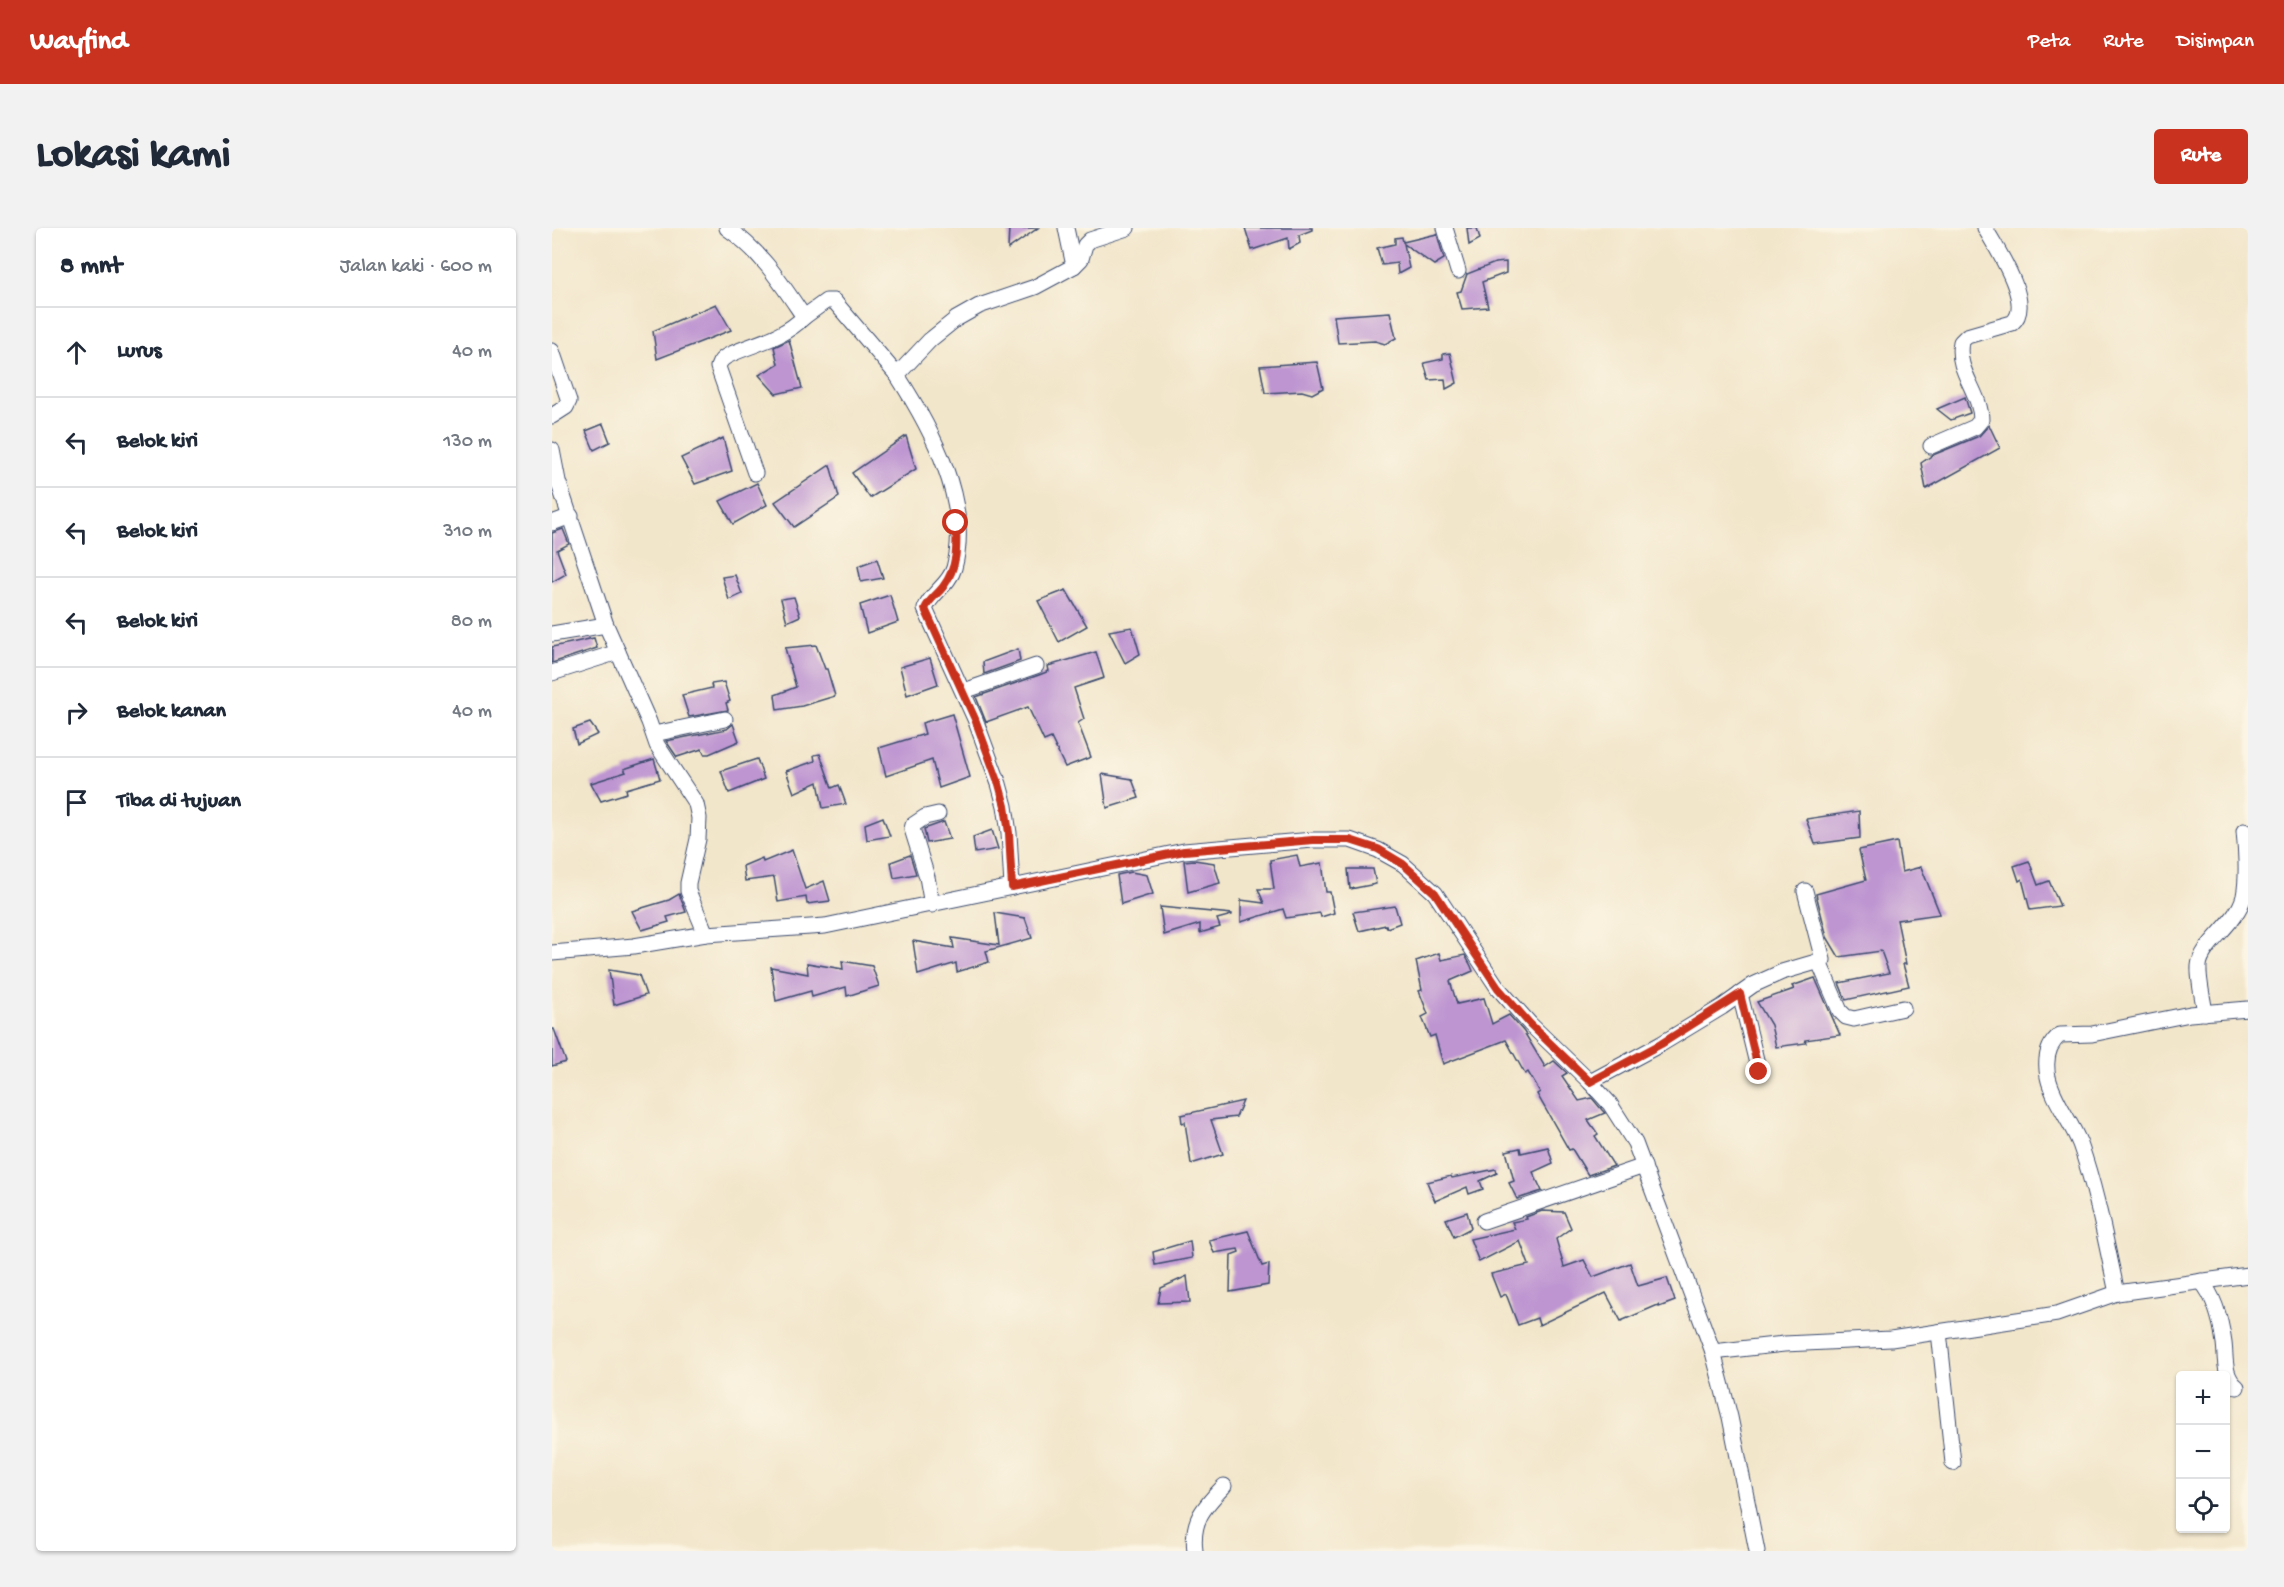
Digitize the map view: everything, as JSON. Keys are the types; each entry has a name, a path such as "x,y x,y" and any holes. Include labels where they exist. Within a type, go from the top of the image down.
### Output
{"street":[{"path":"727,228 747,241 761,256 804,317"},
{"path":"1066,228 1074,266"},
{"path":"897,375 930,340 956,320 979,306 1035,288 1074,266 1081,259 1085,245 1090,240 1127,228"},
{"path":"1445,228 1458,271"},
{"path":"1931,446 1975,427 1981,420 1981,410 1962,368 1961,342 1967,336 2012,323 2018,319 2020,310 2017,290 1985,228"},
{"path":"754,473 718,366 726,357 764,343 793,326 826,301 834,301 897,375 917,406 950,476 957,551 953,571 942,588 927,602 925,609 964,691 1005,806 1012,887"},
{"path":"552,351 569,401 566,407 552,416"},
{"path":"552,450 558,481 606,625 654,734 671,767 696,804 699,818 698,839 688,891 706,934"},
{"path":"552,523 571,516"},
{"path":"552,634 606,625"},
{"path":"552,674 618,651"},
{"path":"964,691 1035,666"},
{"path":"654,734 725,719"},
{"path":"932,904 927,877 912,829 919,820 938,814"},
{"path":"2205,1013 2199,967 2202,955 2233,920 2245,895 2247,870 2244,831"},
{"path":"552,953 634,946 706,934 825,926 1184,851 1313,840 1350,840 1378,849 1403,864 1435,893 1498,988 1530,1024 1590,1082 1623,1122 1644,1166 1713,1352 1730,1417 1757,1551"},
{"path":"1590,1082 1661,1044 1753,985 1782,972 1819,962 1823,956 1805,891"},
{"path":"1819,962 1840,1011 1846,1017 1854,1018 1903,1008"},
{"path":"1740,994 1759,1072"},
{"path":"2118,1293 2086,1165 2071,1124 2048,1076 2050,1045 2060,1035 2092,1034 2205,1013 2248,1009"},
{"path":"1484,1221 1644,1166"},
{"path":"1713,1352 1784,1344 1891,1339 2057,1314 2118,1293 2248,1275"},
{"path":"2201,1281 2209,1290 2216,1308 2224,1342 2228,1376 2237,1387"},
{"path":"1939,1332 1953,1463"},
{"path":"1195,1551 1196,1524 1201,1512 1224,1486"}],"building":[{"path":"1009,228 1038,228 1008,249"},
{"path":"1245,228 1312,228 1312,230 1299,235 1300,243 1289,249 1288,238 1252,250"},
{"path":"1467,228 1477,228 1480,239 1469,245"},
{"path":"1437,234 1444,259 1434,265 1404,244 1409,268 1398,274 1397,263 1382,265 1377,248 1395,244 1395,238 1402,237 1403,242"},
{"path":"1506,262 1506,273 1482,282 1488,307 1462,309 1457,292 1461,291 1467,274 1495,263"},
{"path":"716,304 731,330 657,359 653,331"},
{"path":"1390,312 1396,338 1385,344 1375,341 1338,343 1334,316"},
{"path":"789,340 802,388 776,394 759,375 778,364 774,347"},
{"path":"1450,353 1457,383 1446,389 1445,379 1429,380 1424,363 1443,359 1443,354"},
{"path":"1317,362 1323,388 1312,394 1302,391 1265,393 1260,366"},
{"path":"1965,397 1970,413 1951,420 1937,409"},
{"path":"603,424 610,442 594,450 586,431"},
{"path":"1989,425 2000,448 1926,489 1921,463 1933,455 1979,436"},
{"path":"906,436 916,469 870,498 852,473"},
{"path":"723,438 732,471 695,484 681,458"},
{"path":"830,465 839,497 794,527 775,502"},
{"path":"757,483 767,505 733,524 720,501"},
{"path":"563,529 569,544 557,550 566,574 552,582 552,533"},
{"path":"877,559 883,578 861,582 858,566"},
{"path":"735,575 742,594 729,600 722,577"},
{"path":"1066,590 1087,626 1059,642 1038,601"},
{"path":"890,595 898,622 867,633 860,605"},
{"path":"794,597 800,616 787,622 781,599"},
{"path":"1132,627 1140,654 1125,663 1109,631"},
{"path":"594,638 597,648 552,663 552,647"},
{"path":"816,645 825,669 827,669 835,696 802,706 777,710 775,695 796,687 785,648"},
{"path":"1018,649 1020,661 984,674 983,662"},
{"path":"1096,652 1104,678 1074,688 1084,719 1078,723 1091,757 1065,767 1051,738 1044,741 1028,707 986,722 976,697 1049,671 1048,666"},
{"path":"930,658 938,684 907,695 900,667"},
{"path":"724,682 730,701 726,703 728,710 689,717 682,695 712,688 711,684"},
{"path":"952,714 970,777 939,788 932,760 886,776 879,748 925,734 922,723"},
{"path":"590,723 598,734 577,744 573,729"},
{"path":"733,724 739,741 709,754 704,754 702,749 677,757 666,741 727,729"},
{"path":"820,754 832,788 839,785 846,804 823,808 818,782 794,793 786,771 815,761 814,755"},
{"path":"654,759 660,779 626,789 627,793 601,801 591,783 626,772 624,769"},
{"path":"757,759 764,779 729,793 721,771"},
{"path":"1102,774 1132,779 1139,798 1107,808"},
{"path":"1859,811 1860,838 1815,844 1806,819"},
{"path":"883,817 890,836 867,840 865,824"},
{"path":"944,822 950,839 927,843 924,829"},
{"path":"992,830 998,849 975,853 973,837"},
{"path":"1897,842 1902,872 1921,867 1940,914 1897,920 1906,964 1903,964 1909,986 1846,1000 1839,983 1889,973 1881,951 1839,957 1827,937 1816,894 1866,880 1859,850"},
{"path":"792,850 805,889 824,881 830,901 807,904 806,897 778,902 774,877 745,881 743,866 762,858 763,862"},
{"path":"910,855 916,874 894,878 891,862"},
{"path":"1297,855 1300,867 1322,863 1326,892 1330,892 1334,913 1321,917 1320,913 1286,918 1283,909 1241,922 1241,900 1264,903 1258,889 1274,889 1270,860"},
{"path":"1184,861 1214,863 1220,883 1188,892"},
{"path":"2029,861 2038,885 2049,881 2060,906 2030,910 2022,879 2019,881 2014,866"},
{"path":"1348,869 1373,869 1376,884 1350,889"},
{"path":"1131,872 1147,875 1153,894 1121,904 1117,875"},
{"path":"679,894 686,912 667,917 669,922 642,930 632,911 669,900"},
{"path":"1395,906 1400,923 1387,928 1386,925 1359,931 1353,912"},
{"path":"1160,907 1232,915 1217,919 1220,927 1200,933 1200,924 1164,935"},
{"path":"995,913 1025,918 1032,938 986,951 989,962 957,972 956,963 918,975 913,941 954,948 952,938 999,945"},
{"path":"1439,953 1441,960 1465,955 1473,971 1450,981 1457,1004 1484,998 1492,1024 1509,1015 1524,1032 1545,1067 1554,1061 1567,1073 1562,1076 1579,1101 1592,1098 1605,1113 1588,1120 1598,1134 1595,1136 1614,1166 1588,1175 1572,1149 1569,1150 1537,1094 1540,1092 1528,1072 1525,1074 1506,1040 1443,1064 1435,1035 1430,1037 1422,1017 1428,1014 1419,991 1422,990 1416,961"},
{"path":"842,961 872,966 879,986 847,996 846,987 812,997 811,991 776,1001 771,967 808,974 807,963 843,969"},
{"path":"609,970 639,975 646,995 614,1005"},
{"path":"1815,978 1840,1035 1776,1047 1771,1025 1757,1002 1794,989 1792,986"},
{"path":"552,1029 554,1029 566,1062 552,1066"},
{"path":"1243,1101 1236,1117 1211,1120 1223,1154 1191,1164 1185,1122 1182,1123 1181,1115"},
{"path":"1548,1147 1553,1163 1533,1172 1542,1191 1517,1199 1509,1183 1514,1181 1506,1151 1520,1148 1521,1153"},
{"path":"1496,1169 1497,1173 1480,1181 1483,1189 1469,1194 1467,1187 1435,1201 1427,1182 1451,1176 1452,1178"},
{"path":"1542,1211 1564,1212 1571,1228 1556,1239 1564,1267 1584,1260 1593,1277 1630,1263 1638,1286 1667,1278 1675,1301 1659,1307 1658,1305 1621,1321 1606,1293 1539,1325 1537,1318 1518,1325 1506,1294 1500,1297 1491,1274 1529,1265 1520,1241 1479,1262 1470,1239 1515,1229 1512,1222 1527,1219 1526,1217"},
{"path":"1467,1212 1471,1228 1454,1237 1446,1219"},
{"path":"1248,1231 1262,1266 1269,1264 1268,1285 1230,1292 1231,1255 1239,1252 1238,1249 1214,1253 1209,1240"},
{"path":"1190,1241 1192,1258 1155,1265 1153,1252"},
{"path":"1187,1276 1190,1302 1158,1303 1161,1288"}],"route":[{"path":"956,523 957,551 953,571 942,588 927,602 925,609 975,719 999,784 1009,833 1012,887 1184,851 1313,840 1350,840 1378,849 1403,864 1435,893 1498,988 1530,1024 1590,1082 1661,1044 1740,994 1759,1072"}]}
